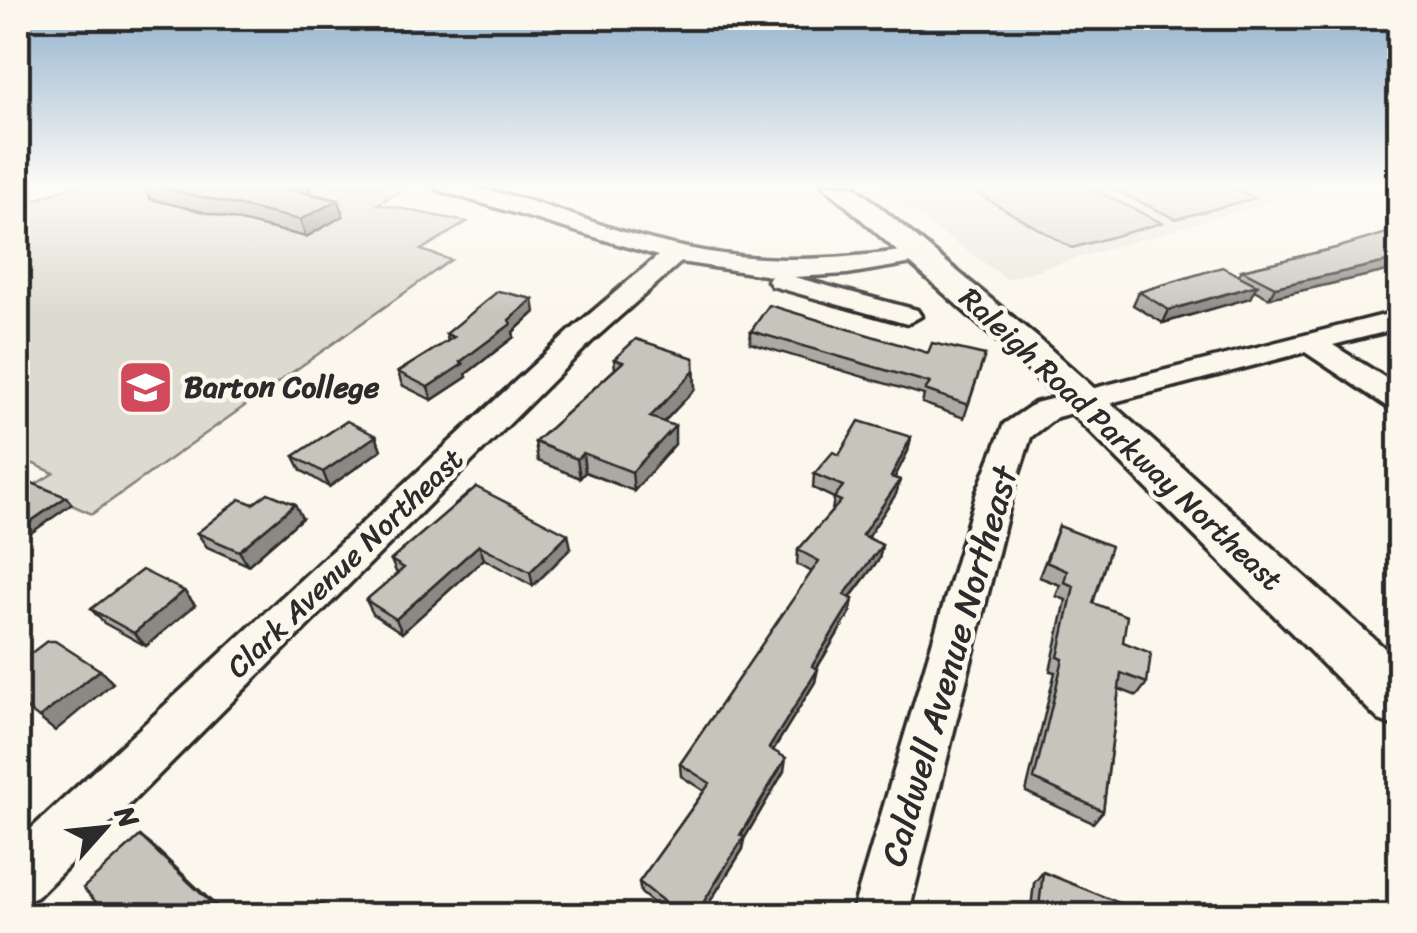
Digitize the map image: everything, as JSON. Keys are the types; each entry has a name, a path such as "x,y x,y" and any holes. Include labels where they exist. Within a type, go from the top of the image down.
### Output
{"street":[{"path":"593,229 676,253 754,266 820,269 921,256"},
{"name":"Raleigh Road Parkway Northeast","path":"889,229 1084,400 1400,700"},
{"name":"Clark Avenue Northeast","path":"18,878 581,336 676,253"},
{"path":"754,266 778,280 907,316"},
{"name":"Caldwell Avenue Northeast","path":"879,916 995,492 1016,432 1046,410 1400,319"},
{"path":"1309,342 1400,400"}],"shaded area":[{"name":"Barton College","path":"18,229 456,229 421,250 451,260 92,514 31,487 54,473 18,457"},
{"path":"936,229 1178,229 1007,279"},
{"path":"1038,229 1142,229 1072,248"}],"building":[{"path":"1397,230 1400,259 1275,287 1242,270 1336,248"},
{"path":"1222,267 1257,285 1169,310 1139,292"},
{"path":"498,291 533,299 509,320 511,324 428,387 398,372 454,337 446,334"},
{"path":"769,305 928,353 932,343 985,355 968,405 925,390 930,383 751,331"},
{"path":"636,339 694,358 694,371 650,417 675,426 632,472 583,453 577,459 535,442 623,362 614,359"},
{"path":"347,421 376,436 323,472 294,456"},
{"path":"859,421 911,437 891,477 900,480 862,535 882,545 844,595 853,599 812,666 818,669 769,748 786,758 740,835 744,837 695,916 682,916 639,882 710,783 680,764 819,561 798,550 841,501 834,498 843,486 814,474 833,452 839,455"},
{"path":"25,480 66,497 18,530 18,484"},
{"path":"476,487 568,534 530,572 479,545 396,619 366,600 404,568 391,560"},
{"path":"268,493 295,504 239,551 197,533 240,499 253,504"},
{"path":"1059,526 1111,546 1093,603 1127,616 1123,642 1151,653 1147,683 1121,673 1103,811 1034,779 1063,659 1058,657 1074,586 1064,582 1067,571 1046,562"},
{"path":"142,570 184,591 134,633 91,609"},
{"path":"47,641 55,641 100,670 39,718 18,702 18,663"},
{"path":"140,836 225,916 109,916 83,888"},
{"path":"1043,872 1122,904 1122,916 1038,916"},
{"path":"317,901 336,916 305,916"}],"place":[{"name":"Barton College","path":"145,387"}]}
